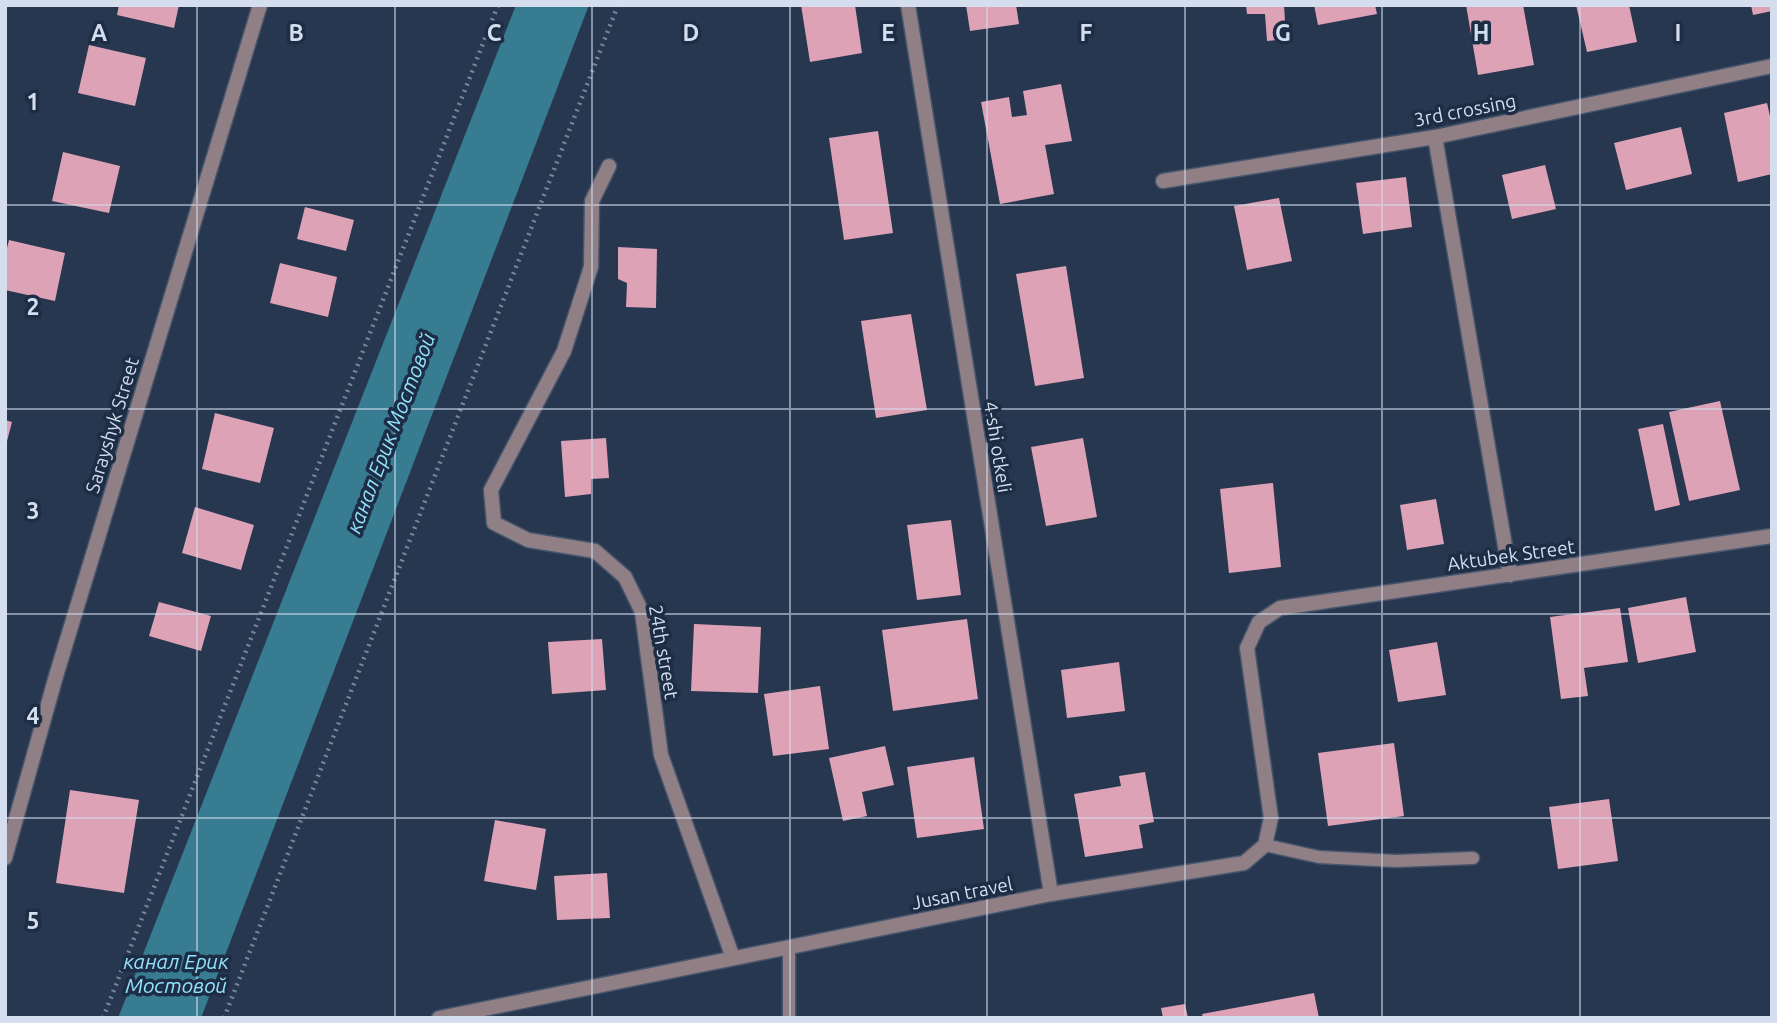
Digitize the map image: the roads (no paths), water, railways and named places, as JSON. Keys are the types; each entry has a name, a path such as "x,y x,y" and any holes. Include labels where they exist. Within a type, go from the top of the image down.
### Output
{"street":[{"name":"Sarayshyk Street","path":"5,858 60,663 260,5"},
{"name":"4-shi otkeli","path":"908,5 1051,894"},
{"name":"3rd crossing","path":"1163,181 1435,137 1772,66"},
{"path":"1435,137 1510,575"},
{"name":"24th street","path":"609,166 592,201 591,267 564,351 491,490 494,523 528,540 595,551 625,577 642,612 661,755 733,958"},
{"name":"Aktubek Street","path":"1265,845 1271,818 1247,648 1259,622 1280,608 1772,536"},
{"name":"Jusan travel","path":"439,1018 1051,894 1244,863 1265,845"}],"lane":[{"path":"1265,845 1319,857 1395,861 1473,858"},
{"path":"789,947 789,1018"}],"water":[{"name":"канал Ерик Мостовой","path":"516,5 589,5 201,1018 118,1018"}]}
